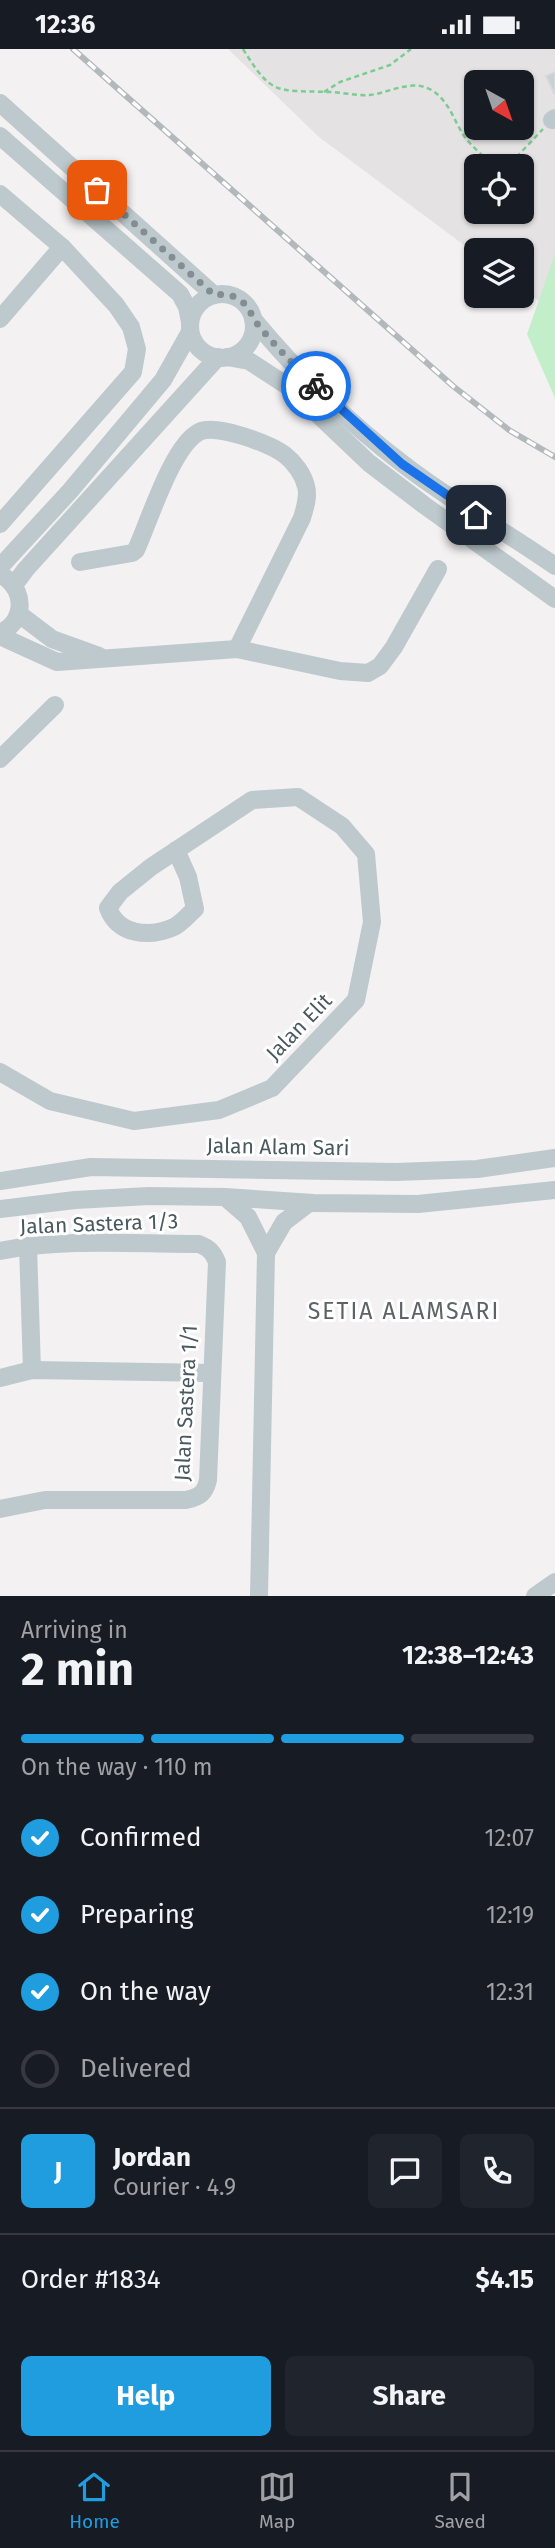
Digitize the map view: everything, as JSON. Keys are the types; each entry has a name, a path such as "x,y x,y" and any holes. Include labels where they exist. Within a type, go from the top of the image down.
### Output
{"street":[{"path":"0,103 214,295"},
{"path":"0,136 180,294 187,307 190,327 200,349 223,357 249,361 289,387 369,463 555,599"},
{"path":"0,194 87,271 131,327 137,349 133,372 0,524"},
{"path":"0,319 62,247"},
{"path":"0,567 70,491 163,380 190,327 194,310 202,300 214,295 234,296 250,309 253,332 248,343 239,352 223,357 35,559 7,580 20,599 19,614 11,627 0,634"},
{"path":"253,319 279,350 402,464 555,566"},
{"path":"80,562 136,550 169,472 187,440 200,431 215,429 246,437 284,454 296,466 306,486 307,498 302,518 237,649"},
{"path":"0,634 57,662 237,649 340,671 368,673 380,666 394,647 438,569"},
{"path":"19,614 52,639 105,658"},
{"path":"0,759 55,705"},
{"name":"Jalan Elit","path":"0,1072 50,1101 134,1121 219,1110 272,1088 356,1000 372,922 366,854 342,826 298,797 252,800 176,850 120,892 108,908 112,920 127,931 158,932 177,926 195,909 188,877 176,850"},
{"name":"Jalan Alam Sari","path":"0,1181 91,1167 396,1172 477,1169 555,1158"},
{"path":"0,1209 75,1200 149,1196 225,1197 309,1203 418,1204 555,1190"},
{"path":"225,1197 248,1217 266,1253 259,1596"},
{"path":"266,1253 284,1222 309,1203"},
{"name":"Jalan Sastera 1/3","path":"0,1251 28,1245 199,1244"},
{"name":"Jalan Sastera 1/1","path":"0,1509 45,1500 186,1500 205,1491 208,1480 217,1262 208,1247 199,1244"},
{"path":"28,1245 32,1370"},
{"path":"0,1378 32,1370 211,1373"},
{"path":"534,1596 555,1582"}],"path":[{"path":"243,49 265,81 277,88 301,93 370,95 411,85 433,90 449,107 466,139 482,154"},
{"path":"324,92 340,82 390,65 411,49"},
{"path":"520,154 554,119"}],"shaded area":[{"path":"228,49 555,49 555,313 534,297 534,238 464,238 464,245 319,137"}],"green space":[{"path":"555,254 555,398 527,334"}],"building":[{"path":"555,72 555,93 554,93 546,76"}],"railway":[{"path":"73,49 453,386 509,430 555,457"}],"way so far":[{"path":"97,190 214,295 234,296 243,302 250,309 253,319 279,350 316,386"}],"district":[{"name":"SETIA ALAMSARI","path":"404,1311"}],"route":[{"path":"316,386 402,464 476,515"}]}
